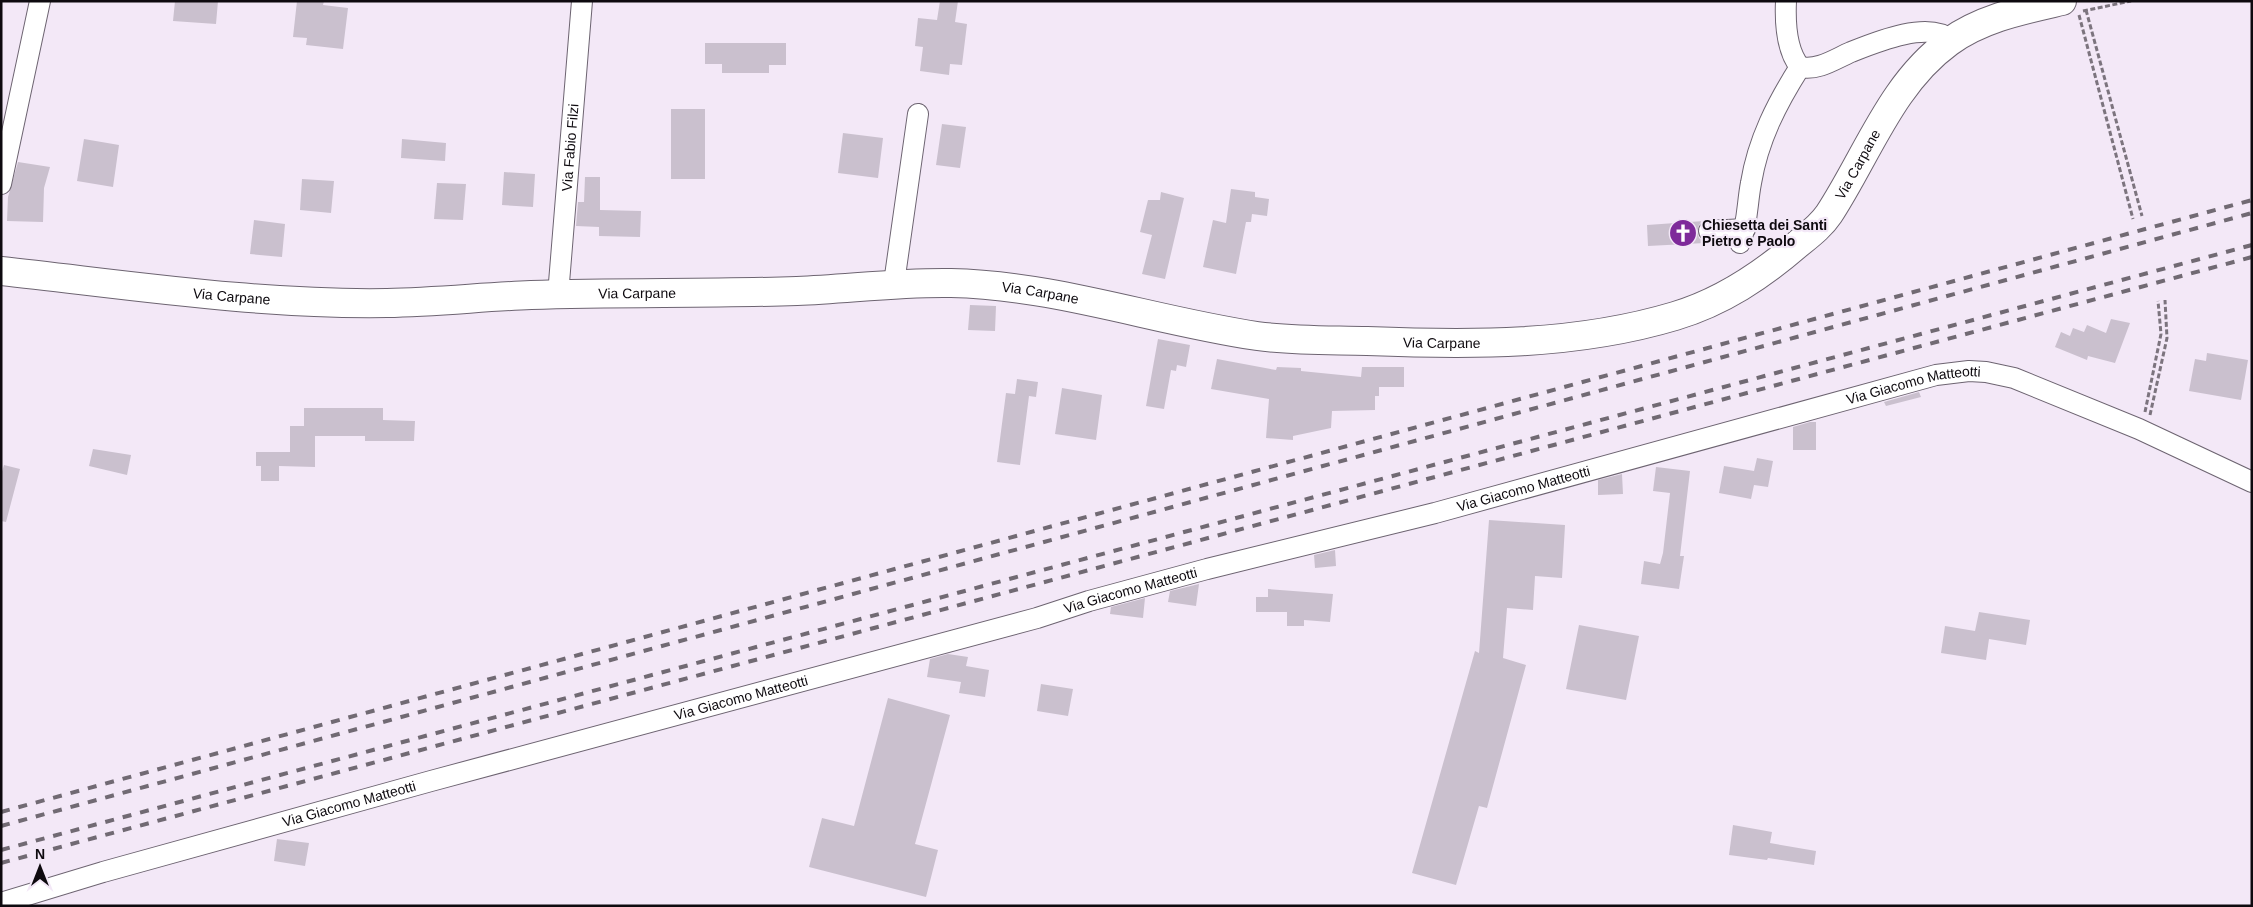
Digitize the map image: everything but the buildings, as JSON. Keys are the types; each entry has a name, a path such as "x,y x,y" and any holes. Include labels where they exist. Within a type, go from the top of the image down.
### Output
{"street":[{"path":"1,184 40,1"},
{"name":"Via Fabio Filzi","path":"558,295 582,1"},
{"path":"1786,1 1785,19 1788,34 1795,61 1800,67 1809,69 1821,66 1854,51 1905,34 1938,32 1951,40"},
{"name":"Via Carpane","path":"1,271 181,291 314,303 391,303 558,295 803,291 894,283 953,283 1021,289 1256,336 1287,339 1407,343 1518,342 1589,336 1671,317 1703,307 1738,290 1773,265 1826,220 1897,96 1926,62 1951,40 1998,16 2074,6"},
{"path":"1709,232 1742,236 1751,181 1764,133 1783,94 1800,67"},
{"path":"894,283 918,114"},
{"name":"Via Giacomo Matteotti","path":"1,904 104,872 412,786 1028,620 1098,598 1435,513 1936,375 1969,371 1986,372 2014,378 2139,429 2252,482"}],"path":[{"path":"2074,6 2131,1"},
{"path":"2074,6 2142,216"},
{"path":"2074,6 2078,12 2133,219"},
{"path":"2152,407 2167,338 2165,300"},
{"path":"2143,420 2161,334 2158,301"}],"railway":[{"path":"1,812 2252,200"},
{"path":"1,826 2252,213"},
{"path":"1,850 2252,245"},
{"path":"1,863 2252,257"}],"place":[{"name":"Chiesetta dei Santi Pietro e Paolo","path":"1683,233"}]}
